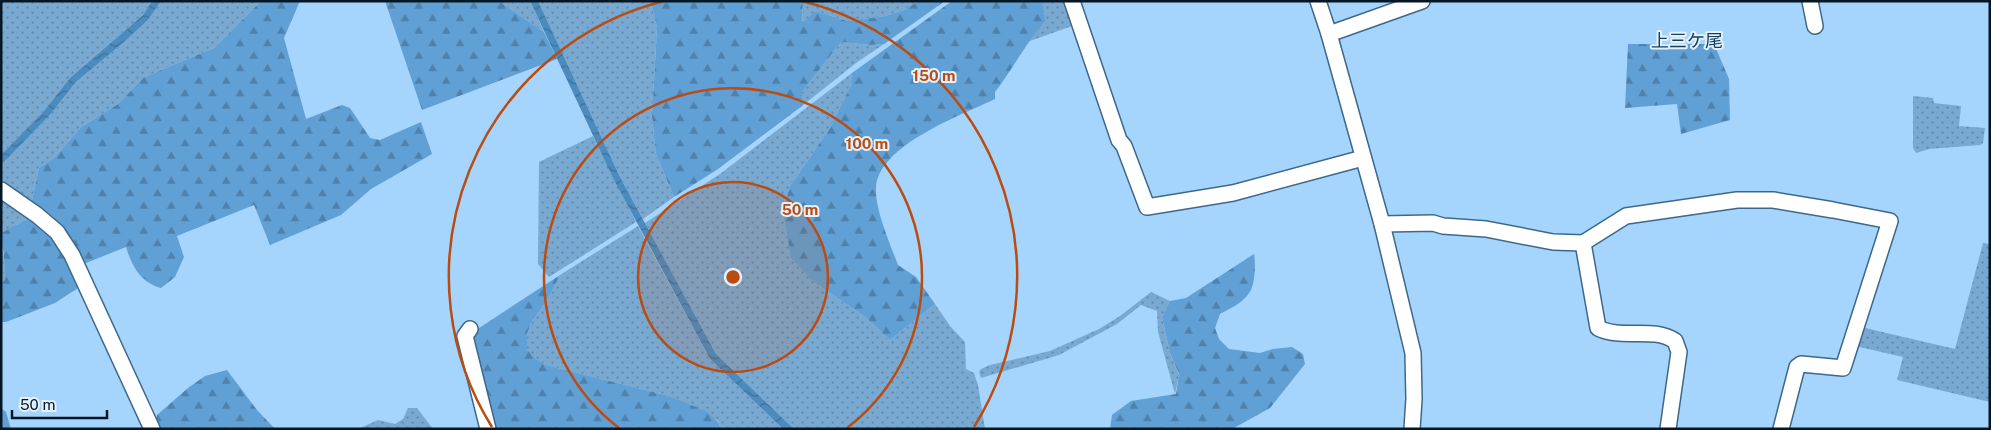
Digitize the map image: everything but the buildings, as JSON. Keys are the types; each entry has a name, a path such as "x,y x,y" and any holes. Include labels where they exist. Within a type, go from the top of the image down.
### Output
{"street":[{"path":"1072,1 1119,140 1124,146 1147,207 1233,193 1363,158"},
{"path":"1318,1 1382,224 1413,352 1414,399 1412,429"},
{"path":"1329,34 1422,1"},
{"path":"1810,1 1815,26"},
{"path":"1,190 37,215 57,232 72,255 152,429"},
{"path":"1382,224 1433,223 1443,226 1486,229 1553,242 1583,242 1626,216 1736,200 1773,200 1890,221 1843,368 1801,364 1796,367 1781,429"},
{"path":"1583,242 1598,328 1608,333 1664,335 1675,340 1679,352 1668,429"},
{"path":"470,329 466,336 488,429"}],"shaded area":[{"path":"1,1 152,1 143,15 70,78 43,112 1,155"},
{"path":"161,1 261,1 214,48 144,77 118,104 81,127 55,157 39,168 31,205 1,185 1,165 50,115 76,82 148,20"},
{"path":"499,1 530,1 544,32"},
{"path":"538,1 651,1 657,28 652,117 656,154 674,197 643,219 620,177"},
{"path":"803,1 918,1 904,10 885,16 847,21 816,11 802,24"},
{"path":"1042,1 1067,1 1075,25 1030,41 1046,21"},
{"path":"841,42 870,45 884,44 856,63 802,106 802,92"},
{"path":"852,73 852,83 830,128 790,186 783,209 815,283 864,316 890,340 935,304 950,326 965,342 966,369 974,373 978,385 985,429 794,429 716,354 645,223 720,174"},
{"path":"1913,96 1933,98 1934,103 1961,106 1959,126 1985,128 1983,143 1980,145 1929,149 1916,153 1913,148"},
{"path":"593,136 636,222 549,277 538,264 539,162"},
{"path":"1,194 32,217 16,225 2,250 6,266 5,280 1,282"},
{"path":"638,226 710,359 783,429 721,429 718,421 669,396 546,365 536,359 527,349 527,334 531,323 548,299 560,275"},
{"path":"1983,243 1990,244 1990,402 1897,380 1903,357 1855,346 1861,327 1955,349"},
{"path":"1151,292 1170,301 1162,317 1170,353 1179,375 1175,394 1158,332 1157,311 1141,305 1117,324 1059,355 981,378 979,372 981,369 990,365 1050,351 1099,329 1120,316"},
{"path":"408,408 417,408 433,429 358,429 378,420 395,424 403,419"}],"green space":[{"path":"261,1 300,1 284,38 306,119 342,105 350,108 370,138 380,140 421,122 432,154 371,189 341,215 270,245 254,205 177,236 184,257 175,277 161,288 142,277 134,267 126,247 81,265 31,205 39,168 55,157 81,127 118,104 144,77 214,48"},
{"path":"385,1 499,1 544,32 557,59 422,110"},
{"path":"651,1 803,1 802,23 816,11 847,21 885,16 904,10 918,1 945,1 884,44 870,45 841,42 802,92 802,106 718,169 674,197 656,154 652,117 657,28"},
{"path":"952,1 1042,1 1046,21 1032,37 995,92 995,99 924,133 891,158 880,172 876,197 898,265 916,277 935,304 890,340 864,316 815,283 791,258 783,209 790,186 830,128 852,83 852,73"},
{"path":"1628,44 1714,44 1729,79 1730,120 1681,134 1677,104 1625,108"},
{"path":"32,217 54,241 65,259 78,288 55,303 6,322 1,322 1,282 5,280 2,233"},
{"path":"1254,254 1255,263 1251,290 1240,303 1220,314 1215,328 1219,339 1229,349 1260,353 1273,349 1292,347 1303,354 1305,364 1270,408 1234,428 1110,429 1112,415 1131,401 1176,394 1179,374 1170,353 1162,317 1170,301 1186,298"},
{"path":"560,275 548,299 531,323 527,334 527,349 536,359 546,365 669,396 706,411 718,422 721,429 490,429 470,334"},
{"path":"227,370 257,410 275,429 157,429 155,425 157,415 188,388 205,376"},
{"path":"1,408 6,412 11,429 1,429"}],"water":[{"path":"152,1 161,1 148,20 76,82 50,115 1,165 1,155 43,112 70,78 143,15"},
{"path":"530,1 538,1 620,177 716,354 794,429 783,429 710,359 613,178"}],"district":[{"name":"上三ケ尾","path":"1687,41"}]}
